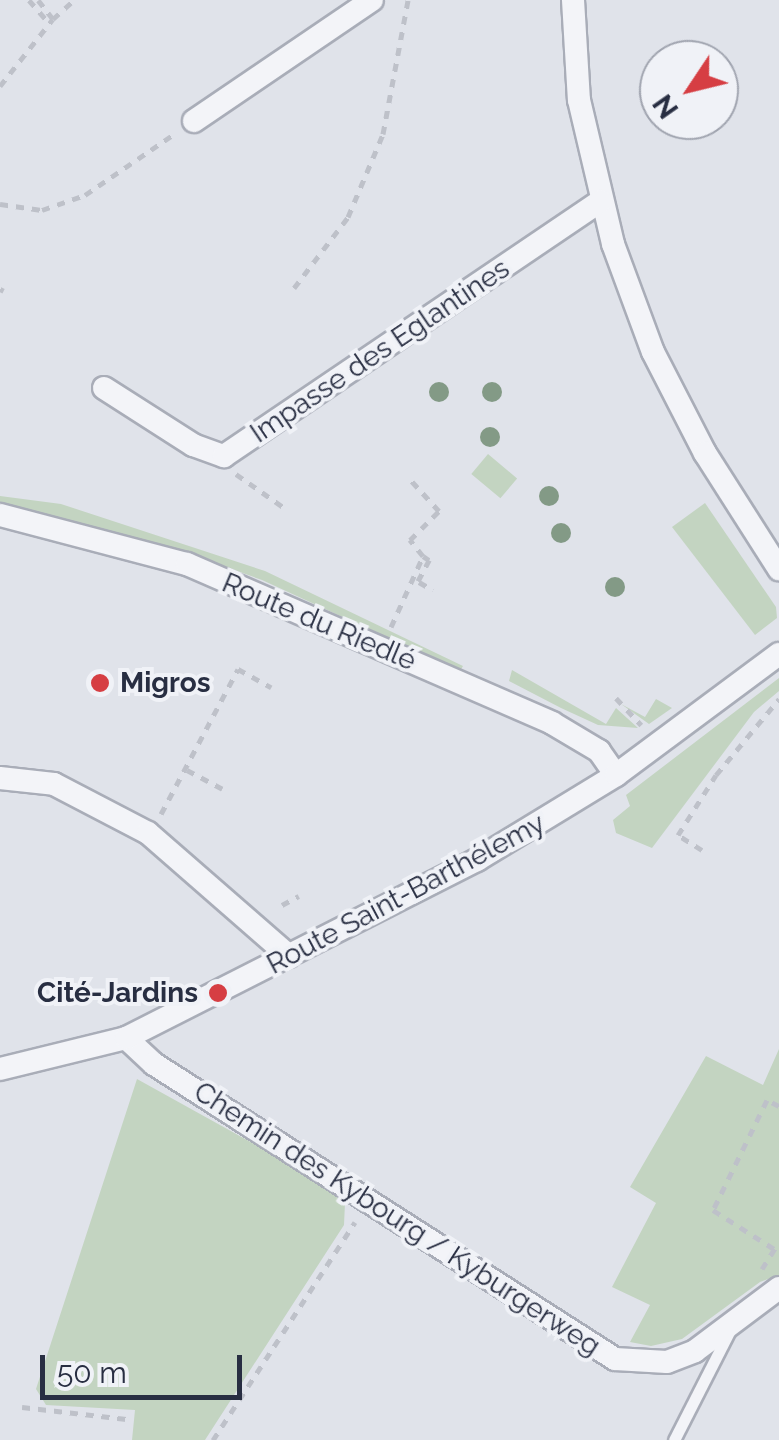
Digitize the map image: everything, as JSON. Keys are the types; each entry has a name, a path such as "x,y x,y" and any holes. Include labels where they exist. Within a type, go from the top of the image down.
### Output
{"street":[{"path":"194,120 372,0"},
{"path":"572,0 579,100 601,201 653,352 704,453 779,570"},
{"name":"Impasse des Eglantines","path":"104,388 192,445 224,456 601,201"},
{"name":"Route du Riedlé","path":"0,514 187,564 552,723 599,750 616,775"},
{"name":"Route Saint-Barthélemy","path":"0,1070 126,1038 477,860 616,775 779,654"},
{"path":"0,778 54,784 148,833 289,956"},
{"name":"Chemin des Kybourg / Kyburgerweg","path":"126,1038 154,1064 370,1198 490,1288 615,1358 640,1363 668,1362 695,1351 779,1288"}],"lane":[{"path":"674,1440 735,1320"}],"path":[{"path":"29,0 51,21"},
{"path":"38,0 51,21"},
{"path":"0,86 51,21 74,0"},
{"path":"294,288 348,217 383,134 408,0"},
{"path":"0,204 42,210 85,195 194,120"},
{"path":"224,456 236,475 286,509"},
{"path":"408,477 438,511 410,540 429,560 418,582"},
{"path":"391,627 423,556"},
{"path":"410,578 433,590"},
{"path":"172,798 238,669 271,687"},
{"path":"616,698 646,731"},
{"path":"702,850 678,835 716,775 779,699"},
{"path":"187,770 222,789"},
{"path":"282,906 299,896"},
{"path":"779,1106 768,1100 713,1210 779,1252"},
{"path":"213,1440 370,1198"},
{"path":"22,1408 126,1419"}],"green space":[{"path":"488,454 517,478 500,498 471,474"},
{"path":"0,496 61,504 265,571 463,666 460,671 262,580 161,544 0,503"},
{"path":"705,503 776,607 777,618 755,635 672,527"},
{"path":"512,670 606,724 616,708 638,728 598,725 561,708 509,681"},
{"path":"779,678 779,691 754,712 652,848 616,833 613,820 630,806 626,795"},
{"path":"656,699 672,708 649,724 621,704 645,717"},
{"path":"779,1049 779,1275 760,1282 682,1339 651,1346 630,1342 650,1305 612,1287 656,1203 630,1187 706,1056 763,1085"},
{"path":"137,1079 332,1187 345,1203 344,1225 205,1440 132,1440 135,1410 46,1405 36,1389"}],"place":[{"name":"Migros","path":"100,683"},
{"name":"Cité-Jardins","path":"218,993"}]}
